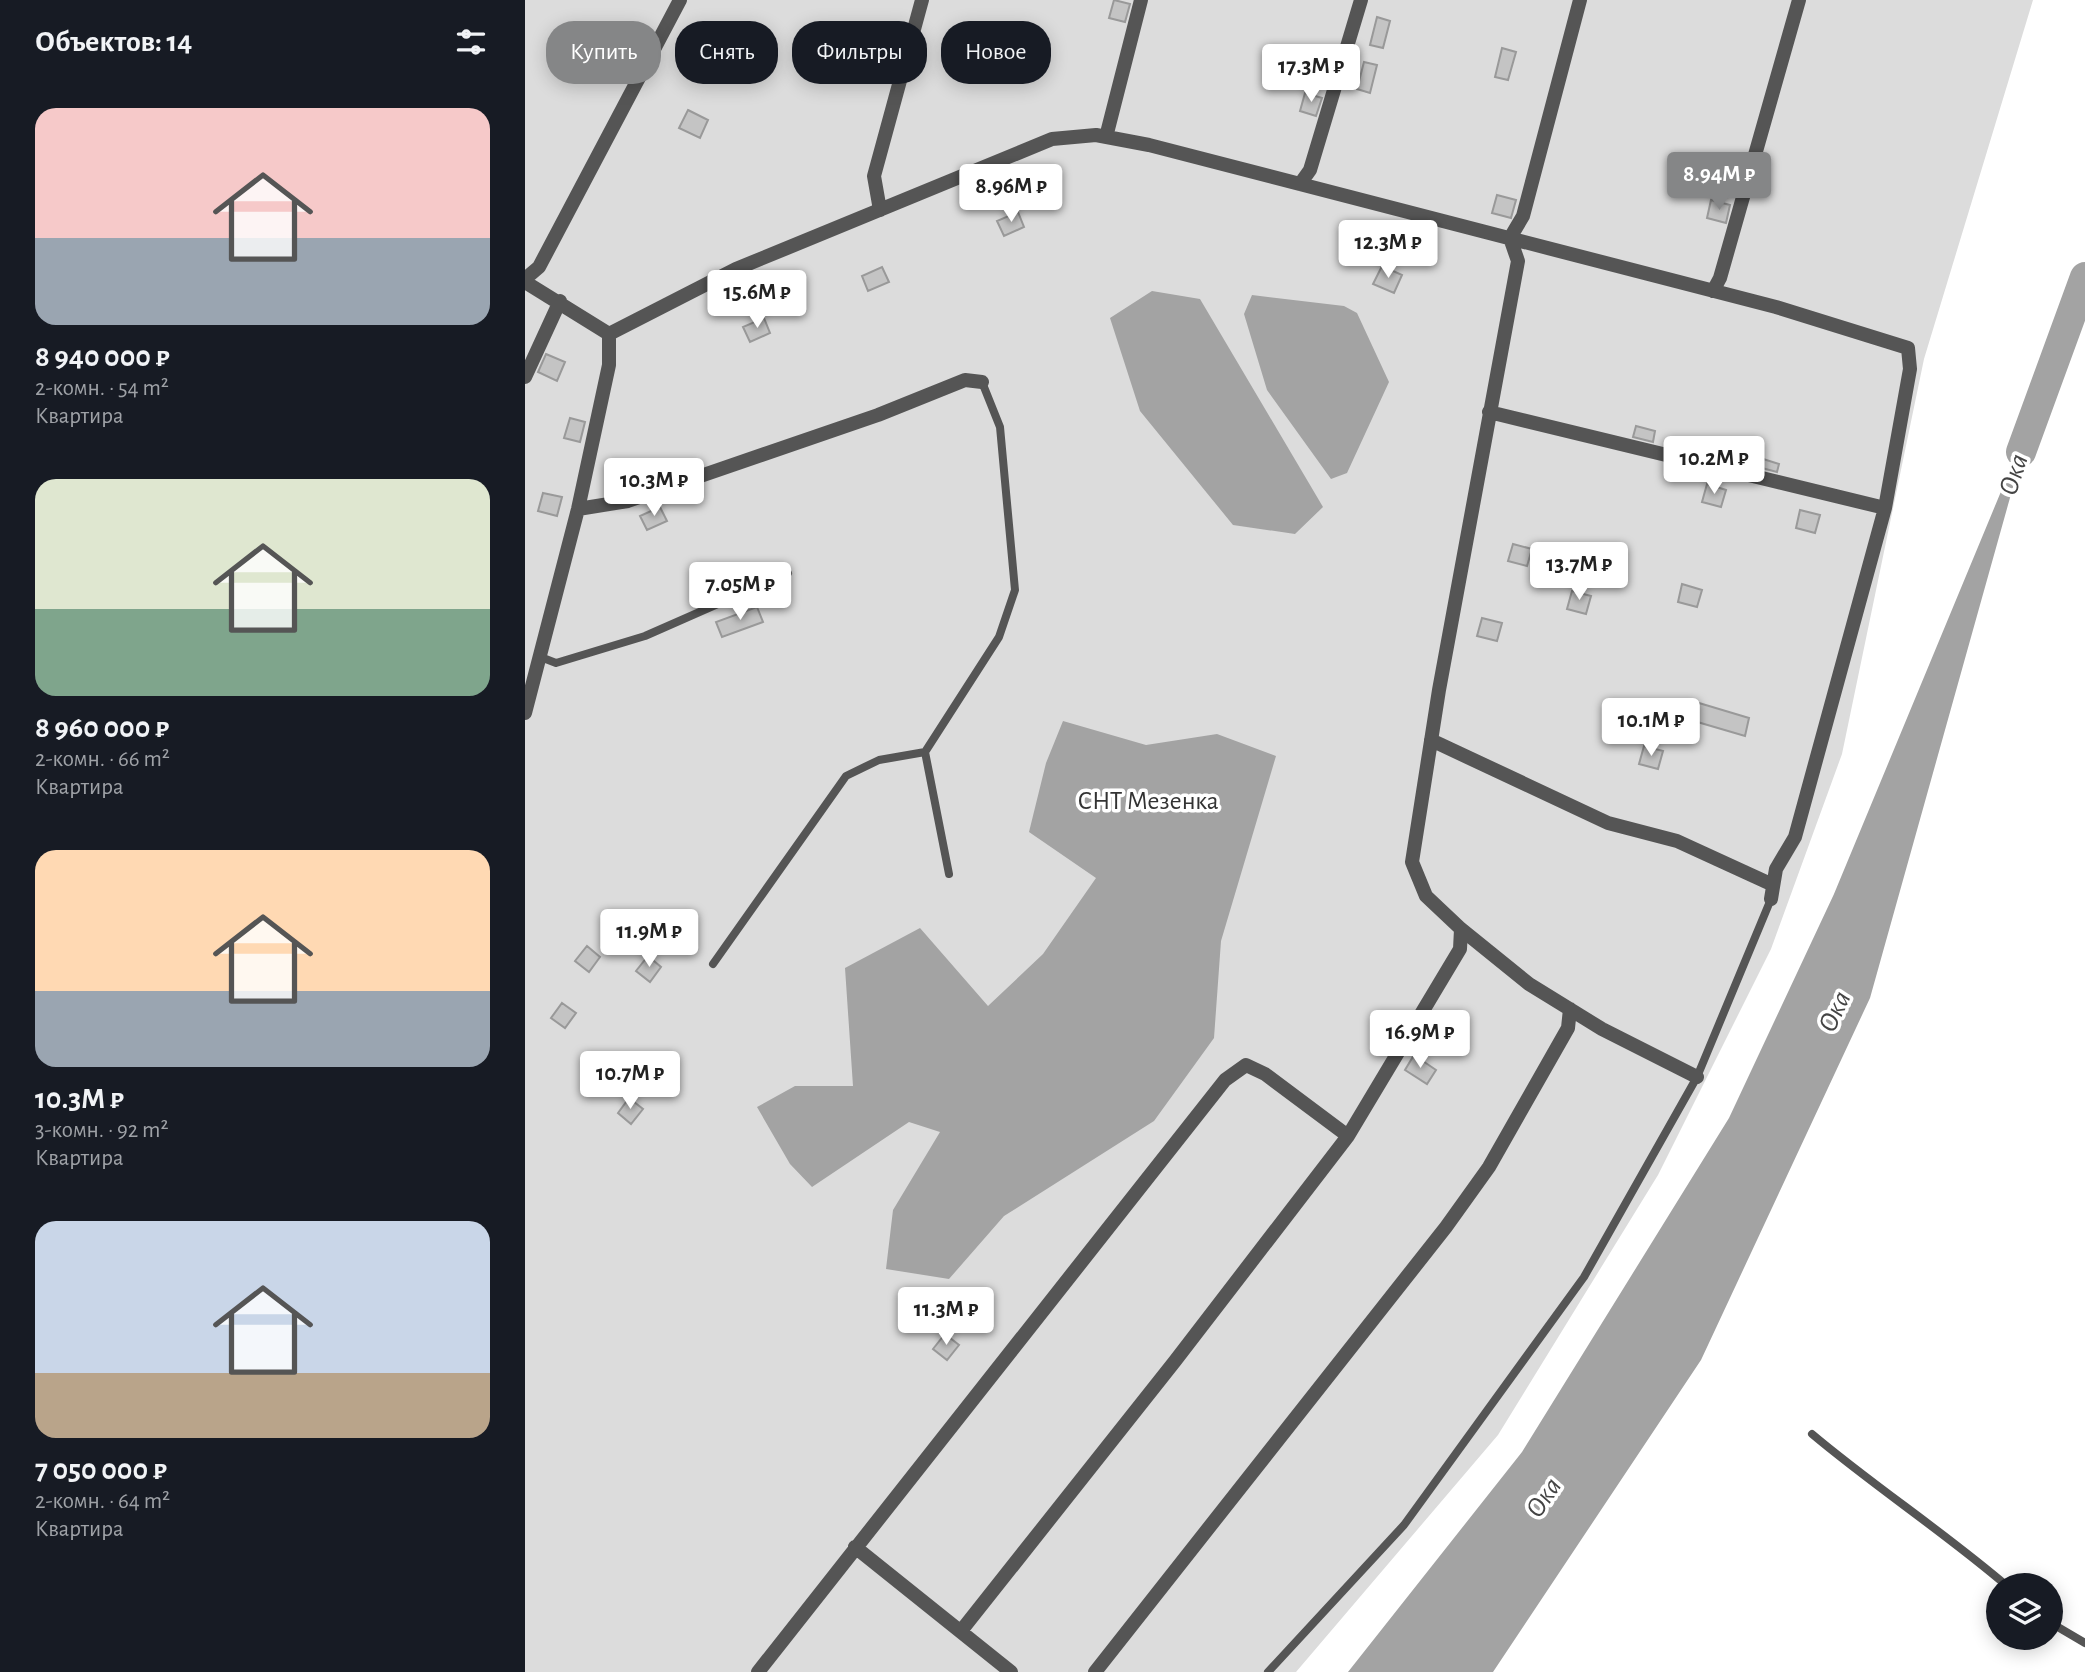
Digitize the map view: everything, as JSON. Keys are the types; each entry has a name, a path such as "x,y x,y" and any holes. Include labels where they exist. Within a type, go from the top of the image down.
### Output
{"street":[{"path":"609,334 525,281 546,256 680,0"},
{"path":"880,210 874,176 922,0"},
{"path":"1106,137 1141,0"},
{"path":"1300,184 1310,170 1361,0"},
{"path":"1510,239 1524,216 1580,0"},
{"path":"1713,290 1720,278 1799,0"},
{"path":"609,334 736,269 1052,139 1095,135 1300,184 1713,290 1908,348 1910,369 1885,508 1795,837 1776,869 1772,892 1677,841 1608,823 1431,740"},
{"path":"1510,239 1518,261 1431,740 1412,862 1426,896 1461,929 1529,984 1697,1077"},
{"path":"525,377 560,301"},
{"path":"525,713 578,509 609,365 609,334"},
{"path":"578,509 628,501 878,415 965,380 982,382"},
{"path":"1489,412 1885,508"},
{"path":"961,1631 1175,1362 1349,1136 1460,949 1461,929"},
{"path":"1095,1672 1267,1458 1489,1167 1568,1028 1570,1009"},
{"path":"758,1672 1225,1080 1246,1065 1265,1074 1349,1136"},
{"path":"855,1547 1011,1672"}],"lane":[{"path":"949,874 925,752 999,637 1014,590 1000,427 982,382"},
{"path":"538,656 556,663 645,636 788,573"},
{"path":"713,964 846,776 879,760 925,752"},
{"path":"1268,1672 1404,1525 1576,1289 1697,1077 1772,892"},
{"path":"1812,1434 1866,1480 1902,1503 1991,1573"},
{"path":"2063,1630 2085,1643"}],"green space":[{"name":"СНТ Мезенка","path":"525,0 2033,0 1924,359 1842,754 1771,949 1658,1175 1498,1435 1296,1672 525,1672"}],"water":[{"path":"1152,291 1200,299 1323,507 1295,534 1233,525 1140,411 1110,318"},
{"path":"1252,295 1344,306 1357,313 1389,382 1347,473 1331,479 1267,390 1244,314"},
{"path":"2034,412 1870,998 1701,1360 1493,1672 1348,1672 1522,1452 1729,1118 1834,894"},
{"path":"1063,721 1146,745 1217,734 1276,756 1221,941 1214,1038 1154,1121 1004,1216 949,1279 886,1269 893,1210 940,1132 909,1122 812,1187 790,1164 757,1107 795,1086 853,1086 845,968 920,928 988,1006 1043,954 1096,878 1029,832 1046,763"}],"building":[{"path":"1114,0 1130,4 1125,22 1109,18"},
{"path":"1377,17 1390,21 1383,48 1370,45"},
{"path":"1502,48 1516,52 1508,80 1495,77"},
{"path":"1364,62 1377,65 1370,93 1357,89"},
{"path":"1305,93 1322,98 1316,116 1300,111"},
{"path":"688,110 708,120 700,138 679,128"},
{"path":"1497,195 1516,200 1511,218 1492,213"},
{"path":"1711,200 1730,205 1726,223 1707,218"},
{"path":"1018,212 1024,227 1004,236 997,221"},
{"path":"1382,266 1402,275 1394,293 1373,284"},
{"path":"882,267 889,282 868,291 862,276"},
{"path":"764,318 770,333 750,342 743,327"},
{"path":"546,354 565,362 557,381 538,372"},
{"path":"570,418 585,422 580,442 564,438"},
{"path":"1636,426 1655,431 1653,442 1633,437"},
{"path":"1760,458 1779,464 1777,472 1758,467"},
{"path":"1707,484 1726,490 1721,507 1702,502"},
{"path":"543,493 562,497 557,516 538,511"},
{"path":"660,507 667,521 647,530 640,516"},
{"path":"1800,510 1820,515 1815,533 1796,528"},
{"path":"1513,544 1532,549 1527,566 1508,561"},
{"path":"1682,584 1702,590 1697,607 1678,602"},
{"path":"1572,591 1591,596 1586,614 1567,609"},
{"path":"757,607 763,622 722,637 716,622"},
{"path":"1482,618 1502,623 1497,641 1477,636"},
{"path":"1699,703 1749,718 1745,736 1694,721"},
{"path":"1644,746 1663,751 1658,769 1639,764"},
{"path":"587,946 600,957 589,972 575,961"},
{"path":"648,956 661,967 650,982 636,971"},
{"path":"562,1003 576,1013 565,1028 551,1018"},
{"path":"1414,1055 1436,1070 1427,1084 1405,1070"},
{"path":"629,1098 643,1109 631,1124 618,1113"},
{"path":"945,1334 959,1345 947,1360 933,1349"}],"waterway":[{"name":"Ока","path":"2021,452 2085,277"}]}
